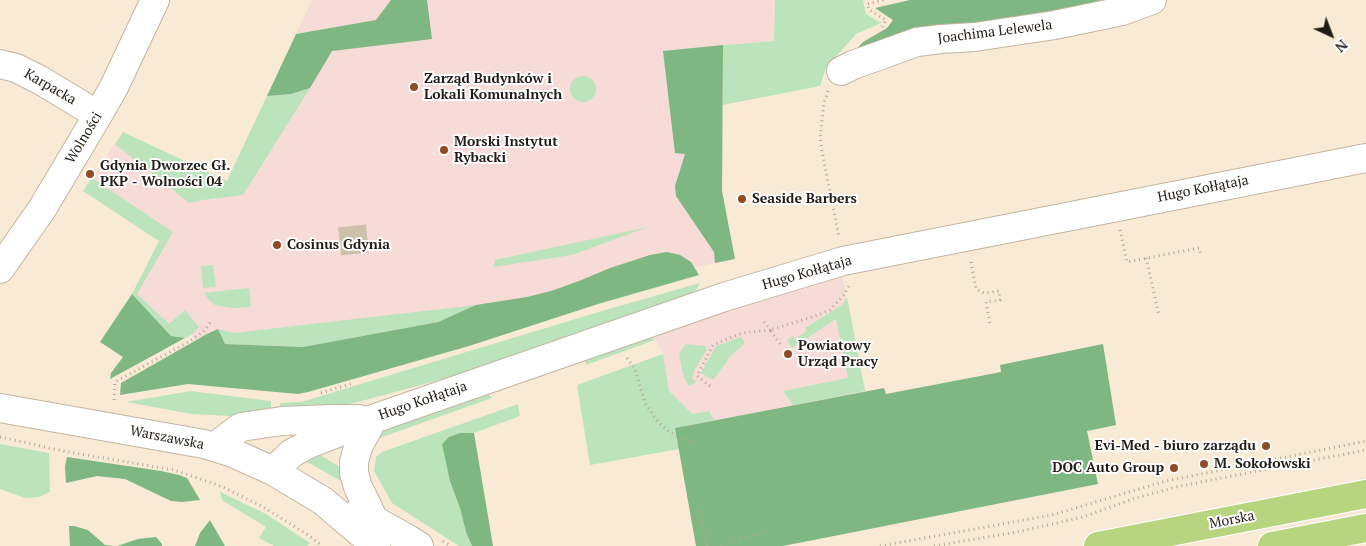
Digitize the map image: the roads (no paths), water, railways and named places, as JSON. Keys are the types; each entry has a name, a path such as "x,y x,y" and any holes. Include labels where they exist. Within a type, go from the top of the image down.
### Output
{"main road":[{"name":"Morska","path":"1098,546 1366,494"},
{"path":"1272,546 1366,528"}],"street":[{"name":"Wolności","path":"0,269 42,209 98,115 114,87 155,0"},
{"name":"Joachima Lelewela","path":"841,71 853,64 917,42 941,38 975,37 1055,25 1122,11 1152,0"},
{"name":"Karpacka","path":"0,64 16,68 40,80 98,115"},
{"name":"Hugo Kołłątaja","path":"273,471 292,454 309,444 373,419 724,297 843,261 1366,158"},
{"name":"Warszawska","path":"0,408 161,436 233,453 273,471 375,533 408,539 419,546"},
{"path":"214,447 240,427 330,418 373,419 358,447 354,462 354,472 375,533"},
{"path":"323,501 348,546"}],"tunnel":[{"path":"352,226 356,264"}],"place":[{"name":"Zarząd Budynków i Lokali Komunalnych","path":"414,87"},
{"name":"Morski Instytut Rybacki","path":"444,150"},
{"name":"Gdynia Dworzec Gł. PKP - Wolności 04","path":"90,174"},
{"name":"Seaside Barbers","path":"742,199"},
{"name":"Cosinus Gdynia","path":"277,245"},
{"name":"Powiatowy Urząd Pracy","path":"788,354"},
{"name":"Evi-Med - biuro zarządu","path":"1266,446"},
{"name":"M. Sokołowski","path":"1204,464"},
{"name":"DOC Auto Group","path":"1174,468"}]}
